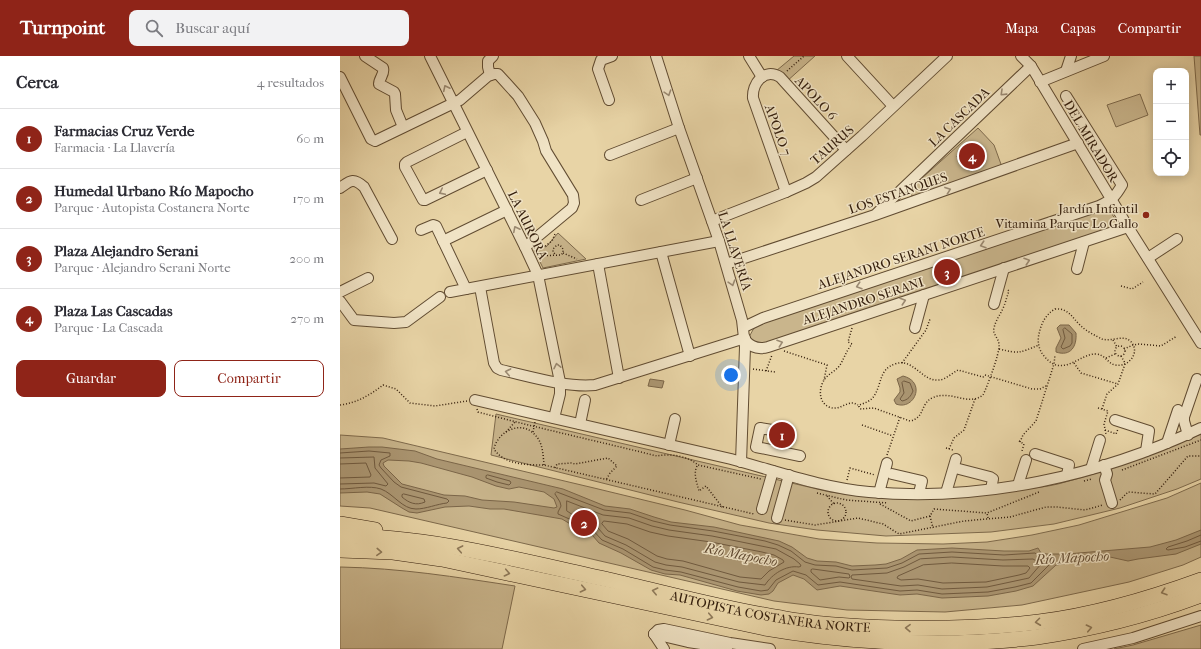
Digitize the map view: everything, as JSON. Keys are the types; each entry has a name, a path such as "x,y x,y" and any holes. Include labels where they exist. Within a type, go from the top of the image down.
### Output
{"highway":[{"path":"340,524 389,532 426,542"},
{"name":"AUTOPISTA COSTANERA NORTE","path":"340,536 391,538 426,542 539,565 756,614 797,621 876,628 974,628 1041,622 1121,605 1201,580"},
{"name":"AUTOPISTA COSTANERA NORTE","path":"340,550 393,552 442,559 765,628 815,636 869,640 927,642 984,641 1038,637 1089,628 1127,619 1201,595"}],"street":[{"path":"365,56 381,66 384,70 379,84 394,92 396,110 403,127"},
{"name":"LA AURORA","path":"430,56 538,275 560,382 560,394 554,418"},
{"path":"490,75 488,61 493,56"},
{"path":"609,100 598,69 601,60 612,56"},
{"name":"LA LLAVERÍA","path":"656,56 679,128 719,241 740,309 744,335 741,462"},
{"path":"749,56 762,77"},
{"path":"847,56 893,106"},
{"name":"DEL MIRADOR","path":"1022,56 1031,66 1128,227 1201,343"},
{"path":"1066,71 1071,56"},
{"path":"1040,82 1104,56"},
{"name":"TAURUS","path":"712,221 786,192 816,177 893,106 940,58"},
{"name":"LA CASCADA","path":"875,215 1031,66"},
{"path":"340,77 371,139 374,141 453,104 490,75 498,74 518,96 534,123 543,141 546,152 573,195 574,203 572,208 525,247"},
{"name":"APOLO 6","path":"762,77 768,74 780,77 846,150"},
{"name":"APOLO 7","path":"762,77 755,85 753,98 786,192"},
{"path":"1066,96 1122,185 1112,200"},
{"path":"610,155 679,128"},
{"path":"467,132 406,162 405,167 423,200 487,170"},
{"name":"LOS ESTANQUES","path":"726,264 875,215 1078,143"},
{"path":"640,200 697,178"},
{"path":"340,188 353,180 358,181 364,186 392,239"},
{"path":"905,186 905,197 911,202"},
{"name":"ALEJANDRO SERANI NORTE","path":"744,335 763,318 1099,206 1112,200"},
{"path":"443,241 506,210"},
{"path":"421,230 435,225 466,289"},
{"name":"ALEJANDRO SERANI","path":"762,348 1128,227"},
{"path":"1148,258 1177,239"},
{"path":"450,292 719,241"},
{"path":"1077,269 1084,242"},
{"path":"661,252 690,356"},
{"path":"598,264 619,378"},
{"path":"994,304 1004,268"},
{"path":"340,292 368,278"},
{"path":"480,287 494,363 497,368 501,370 560,382 589,386 690,356 744,335 752,346 762,348"},
{"path":"916,328 924,294"},
{"path":"340,301 354,320 400,323 409,320 440,297"},
{"path":"744,366 751,354 762,348"},
{"path":"1188,434 1184,417 1197,380"},
{"path":"475,400 741,462 879,498 919,493 991,489 1067,475 1091,469 1146,451 1201,428"},
{"path":"580,424 585,400"},
{"path":"1167,443 1178,410"},
{"path":"669,445 675,419"},
{"path":"1115,420 1149,431 1146,451"},
{"path":"772,430 760,428 756,447 800,456"},
{"path":"742,436 758,438"},
{"path":"1091,469 1104,439"},
{"path":"1035,454 1069,465 1067,475"},
{"path":"879,498 886,459"},
{"path":"946,492 956,459"},
{"path":"1018,485 1026,460"},
{"path":"1104,465 1107,474 1105,480 1112,503"},
{"path":"960,469 993,479 991,489"},
{"path":"761,512 773,471"},
{"path":"892,474 922,481 919,493"},
{"path":"778,518 788,475"},
{"path":"1083,649 1133,638 1201,616"},
{"path":"654,634 658,630 664,629 730,643 770,649"},
{"path":"654,634 664,649"},
{"path":"654,634 688,642 733,649"}],"path":[{"path":"780,77 804,56"},
{"path":"970,143 984,165 970,171 957,156 965,147 970,143"},
{"path":"536,256 561,255 563,251 562,246 552,241"},
{"path":"556,255 553,252 553,249 558,245"},
{"path":"1121,286 1132,289 1143,282"},
{"path":"859,405 861,409 874,408 910,420 916,420 920,417 925,404 931,398 941,395 949,395 969,400 983,395 991,377 999,348 998,340 993,332 993,329 997,317 1005,305 1009,291"},
{"path":"1055,309 1060,309 1066,310 1082,327 1103,339 1113,340 1126,338 1133,345 1134,354 1131,360 1125,364 1112,364 1102,355 1090,354 1074,363 1065,365 1054,364 1046,359 1042,354 1038,339 1039,332 1045,318 1055,309"},
{"path":"824,380 839,366 845,352 852,344 848,342 853,318"},
{"path":"902,363 926,330 930,318"},
{"path":"1117,347 1122,347 1124,349 1139,344 1161,346 1177,336"},
{"path":"1113,340 1117,347"},
{"path":"999,348 1015,353 1023,352 1039,345"},
{"path":"1115,354 1117,347"},
{"path":"1121,356 1124,349"},
{"path":"780,350 827,365 820,395 822,401 828,406 836,408 851,403 859,405 868,402 874,396 881,377 889,366 896,363 902,363 915,368 926,377 940,381 958,370 983,377 985,375 1032,389 1040,389 1048,385"},
{"path":"766,371 773,354 776,352"},
{"path":"1102,409 1107,394 1118,384 1125,364 1121,356 1115,354 1106,358"},
{"path":"1020,442 1023,435 1036,421 1048,385 1055,355"},
{"path":"1074,363 1081,372 1118,384"},
{"path":"744,366 775,372"},
{"path":"340,404 351,404 371,394 383,385 396,389 410,403 435,406 475,400 478,412 514,422 565,433"},
{"path":"949,449 954,438 964,430 974,399"},
{"path":"1098,408 1108,411 1104,424 1104,439"},
{"path":"886,459 900,417"},
{"path":"514,422 496,443 494,449 497,454 508,460 526,465 555,468 723,508 761,512"},
{"path":"862,425 894,436"},
{"path":"506,432 515,428 522,428 533,432 539,440 541,446 544,466"},
{"path":"778,518 815,525 858,518 883,524 899,534 964,521 1010,517 1046,508 1057,507 1085,510 1118,502 1128,492 1155,494 1188,456 1201,456"},
{"path":"555,468 557,464 571,462 575,464 608,458 617,466 606,480"},
{"path":"698,465 696,470 696,478 699,491 706,486 723,508"},
{"path":"846,484 850,468 877,476"},
{"path":"879,498 911,521 930,516 934,510 987,513 1043,490"},
{"path":"827,496 834,504"},
{"path":"839,503 845,509 845,514 839,521 829,516 828,510 834,504 839,503"},
{"path":"987,513 988,518"},
{"path":"930,516 933,528"}],"shaded area":[{"path":"794,56 815,56 786,82 776,71"},
{"path":"1194,56 1201,56 1201,135 1200,135"},
{"path":"1140,94 1148,115 1116,127 1107,105"},
{"path":"978,128 994,145 1002,167 916,197 911,195 910,191 912,187"},
{"path":"1106,205 1121,228 757,346 749,337 754,328 778,316"},
{"path":"558,233 586,259 543,268 534,250 539,244 546,247"},
{"path":"496,414 830,492 854,495 901,498 948,498 995,494 1049,486 1095,474 1131,462 1201,434 1201,479 1177,489 1120,508 1054,524 991,532 886,536 817,530 769,523 678,502 491,455"},
{"path":"340,435 383,438 685,510 740,525 819,539 877,543 943,544 987,542 1032,535 1079,525 1167,498 1201,483 1201,557 1183,565 1129,582 1022,605 945,612 847,610 774,601 370,508 340,506"},
{"path":"340,567 406,571 515,586 502,649 340,649"},
{"path":"1201,625 1201,649 1114,649 1133,645"}],"water":[{"path":"1060,325 1069,325 1076,333 1074,346 1069,352 1066,353 1056,352 1056,348 1061,338 1057,328"},
{"path":"903,376 910,379 915,384 916,389 912,400 902,405 896,404 894,400 900,392 897,379"},
{"path":"650,379 664,381 662,388 648,386"},
{"name":"Río Mapocho","path":"382,447 415,451 437,459 563,489 605,506 630,509 671,522 714,527 779,541 792,547 807,558 817,561 836,562 852,566 886,564 901,559 917,550 952,548 1029,551 1038,548 1041,553 1067,554 1150,547 1176,540 1201,530 1201,544 1176,554 1128,561 1110,557 1056,565 1033,586 988,596 942,598 917,594 900,595 840,586 817,590 804,579 793,575 778,583 769,594 761,595 737,591 680,575 665,574 651,570 621,553 599,543 586,528 572,525 562,519 504,509 469,506 445,507 417,513 409,512 380,494 367,492 340,493 340,449","holes":["388,460 409,461 472,477 509,489 519,487 544,492 554,499 557,507 554,508 514,502 482,500 465,496 444,495 402,484 384,466 383,463"]}],"place":[{"name":"Plaza Las Cascadas","path":"972,156"},
{"name":"Jardín Infantil Vitamina Parque Lo Gallo","path":"1146,215"},
{"name":"Plaza Alejandro Serani","path":"947,272"},
{"name":"Farmacias Cruz Verde","path":"782,435"},
{"name":"Humedal Urbano Río Mapocho","path":"584,523"}]}
